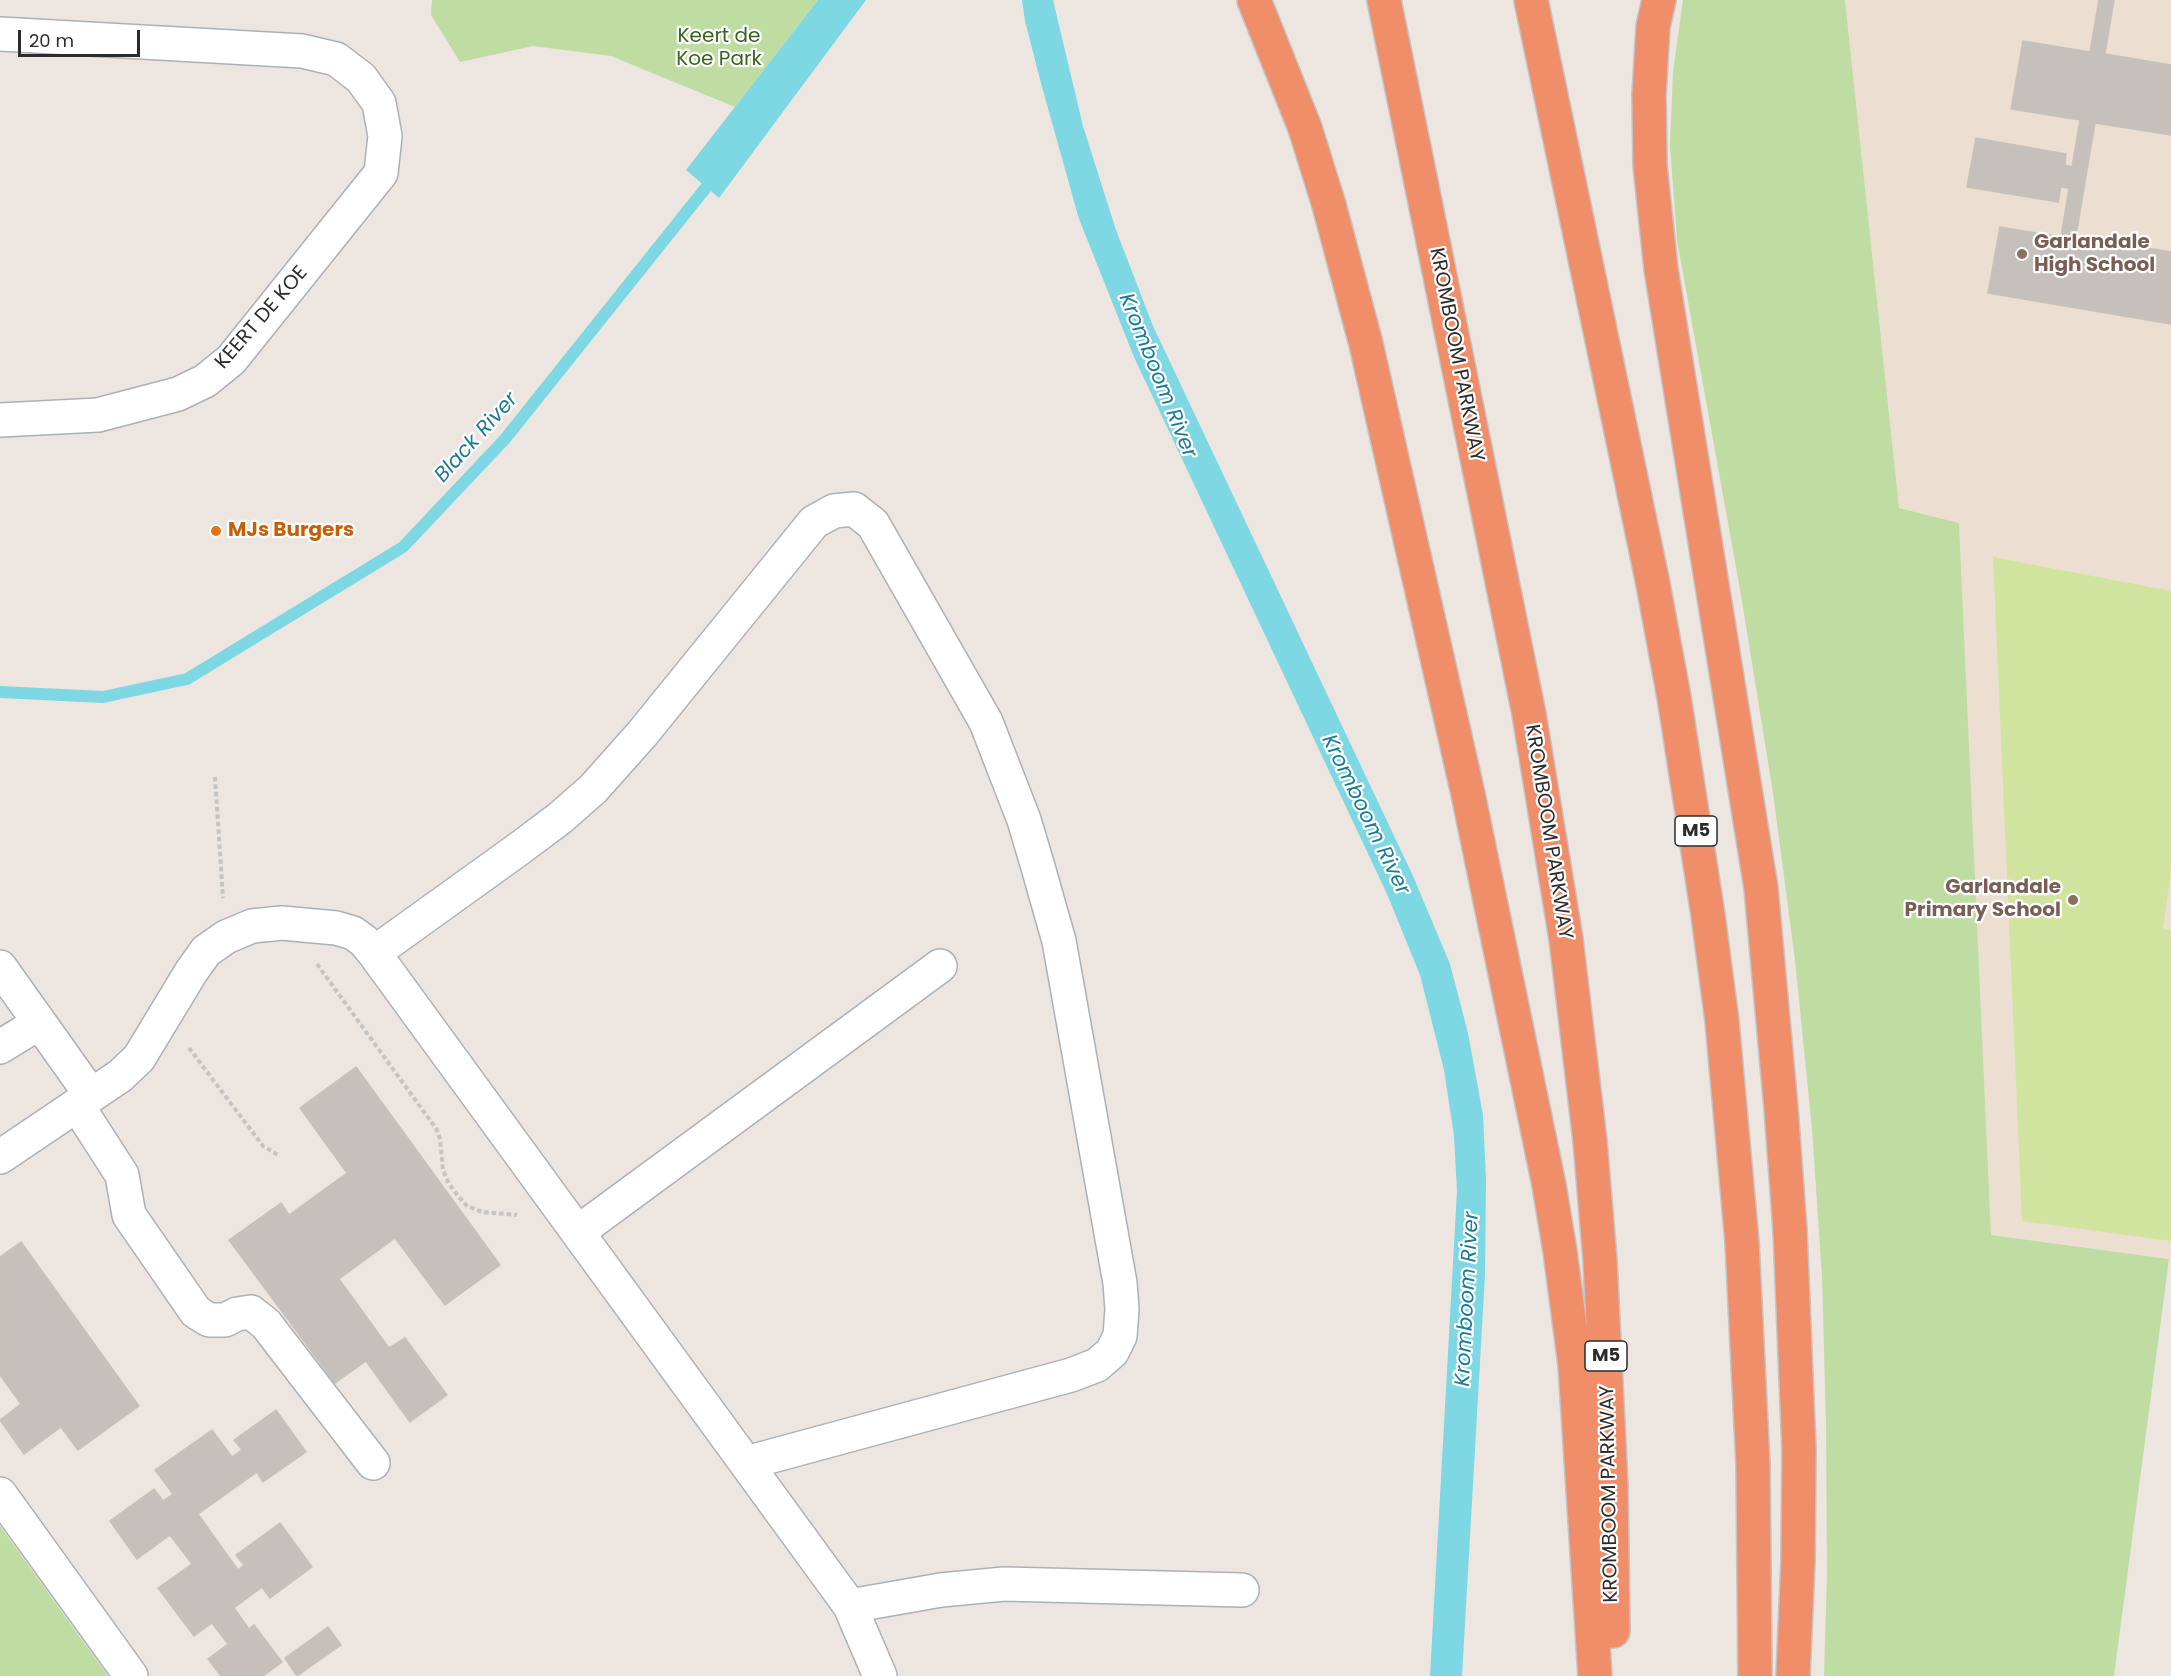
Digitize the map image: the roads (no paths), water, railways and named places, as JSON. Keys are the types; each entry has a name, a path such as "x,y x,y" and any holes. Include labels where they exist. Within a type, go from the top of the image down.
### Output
{"highway":[{"path":"1254,0 1305,128 1329,205 1366,344 1468,794 1549,1185 1575,1365 1594,1676"},
{"name":"KROMBOOM PARKWAY","path":"1384,0 1529,714 1567,950 1590,1141 1607,1366 1613,1676"},
{"name":"M5","path":"1531,0 1652,579 1687,771 1708,915 1733,1133 1749,1353 1755,1552 1755,1676"},
{"path":"1659,0 1653,27 1649,95 1650,165 1660,257 1761,888 1780,1096 1790,1230 1799,1450 1793,1676"}],"street":[{"name":"KEERT DE KOE","path":"0,34 302,51 336,59 361,78 379,104 385,136 381,173 231,360 205,381 178,394 98,414 0,420"},
{"path":"374,953 520,848 560,818 593,789 642,734 814,522 834,511 854,509 873,524 986,722 1009,778 1035,857 1059,941 1120,1283 1122,1309 1119,1336 1112,1353 1097,1365 1071,1375 746,1463"},
{"path":"0,1157 120,1076 139,1058 206,951 226,937 252,926 282,923 336,928 352,933 364,941 374,953 850,1606 880,1676"},
{"path":"578,1232 940,966"},
{"path":"0,967 39,1023 84,1100 122,1175 129,1215 196,1312 209,1320 225,1320 251,1311 266,1324 373,1463"},
{"path":"0,1047 39,1023"},
{"path":"0,1494 131,1676"},
{"path":"850,1606 941,1590 1004,1584 1242,1590"}],"water":[{"path":"818,0 866,0 719,198 686,170"},
{"name":"Kromboom River","path":"1022,0 1053,0 1083,126 1116,230 1153,326 1413,876 1450,964 1468,1033 1483,1115 1486,1180 1485,1275 1462,1676 1430,1676 1457,1191 1454,1136 1444,1070 1420,975 1387,894 1134,357 1079,219 1042,87"}],"waterway":[{"name":"Black River","path":"0,692 103,697 187,679 403,547 505,439 716,175"}],"place":[{"name":"Garlandale High School","path":"2022,254"},
{"name":"MJs Burgers","path":"216,531"},
{"name":"Garlandale Primary School","path":"2073,900"}],"park label":[{"name":"Keert de Koe Park","path":"719,48"}]}
